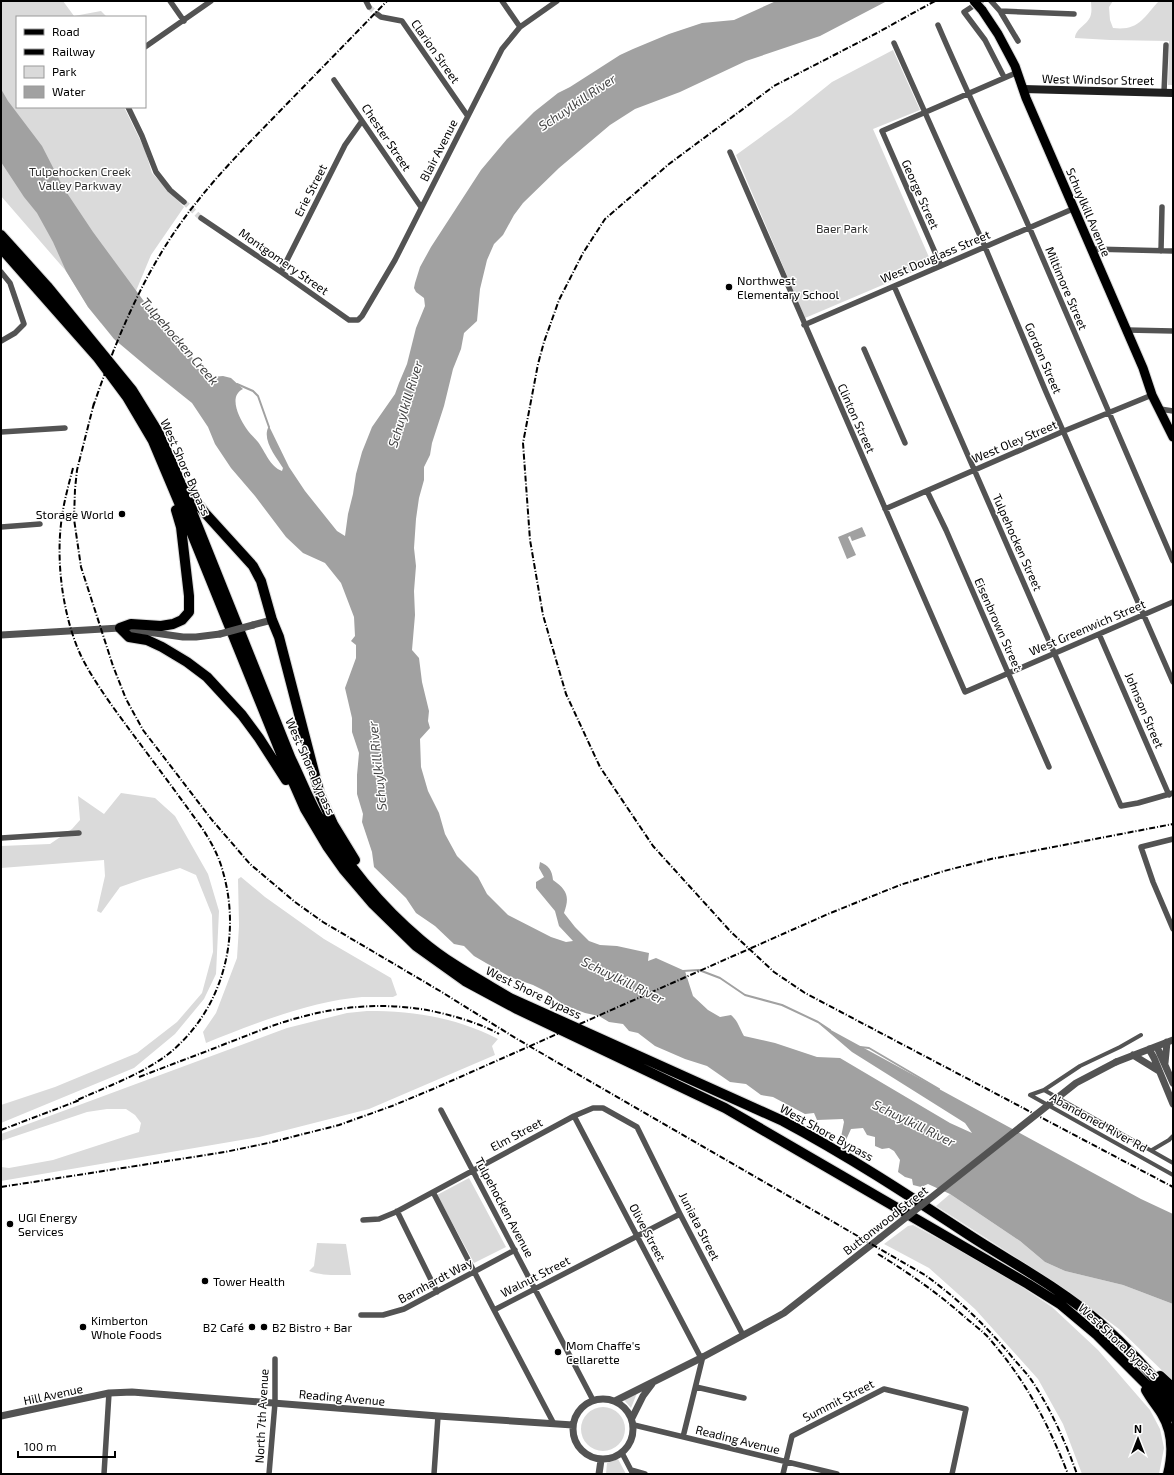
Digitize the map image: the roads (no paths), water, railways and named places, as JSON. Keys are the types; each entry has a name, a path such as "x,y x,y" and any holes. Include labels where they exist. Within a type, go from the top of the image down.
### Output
{"highway":[{"path":"1,226 90,337"},
{"name":"West Shore Bypass","path":"1,235 90,337 135,394 158,432 176,472 291,759 317,813 335,843 356,873 391,913 422,941 469,974 510,998 783,1121 823,1142 880,1177 1067,1298 1098,1322 1126,1347 1160,1384 1173,1402"},
{"name":"West Shore Bypass","path":"1,248 98,358 128,397 142,421 153,441 286,766 306,809 327,846 344,870 372,904 416,946 465,981 517,1009 725,1108 1060,1304 1097,1334 1159,1397 1173,1417"},
{"path":"135,394 164,431 195,500 253,566 261,581 272,620 279,637 315,777 325,808 347,848 357,862 422,941"},
{"path":"142,421 179,519 190,608 184,618 174,624 161,626 131,624 120,628 129,636 155,643 179,656 217,686 242,715 259,738 285,778 314,835 344,870"},
{"path":"1126,1347 1141,1358 1173,1388"},
{"path":"1139,1376 1149,1395 1162,1414 1169,1430 1172,1452 1168,1474"}],"main road":[{"name":"Schuylkill Avenue","path":"974,1 981,6 998,34 1010,75 1023,89 1127,330 1143,368 1152,395 1173,437"},
{"name":"West Windsor Street","path":"1023,89 1173,93"}],"street":[{"path":"170,1 184,21"},
{"path":"146,46 211,1"},
{"path":"366,1 369,7"},
{"path":"502,1 520,27"},
{"name":"Blair Avenue","path":"354,321 358,320 362,316 395,260 502,48 520,27 557,1"},
{"path":"991,1 1000,11 1018,42"},
{"name":"Schuylkill Avenue","path":"981,6 964,12 1010,75"},
{"path":"1000,11 1074,14"},
{"name":"Clarion Street","path":"377,14 381,17 402,21 468,115"},
{"name":"Miltimore Street","path":"938,25 1029,228 1173,561"},
{"name":"Gordon Street","path":"894,43 985,247 1173,682"},
{"path":"1164,92 1166,45"},
{"path":"925,112 1010,75"},
{"name":"Chester Street","path":"334,80 421,207"},
{"path":"128,108 142,136 156,172 170,190 184,202"},
{"name":"George Street","path":"925,112 882,131 941,266"},
{"name":"Erie Street","path":"281,272 345,145 362,121"},
{"name":"Clinton Street","path":"730,152 965,692"},
{"path":"1161,251 1162,207"},
{"name":"West Douglass Street","path":"804,325 1075,208"},
{"name":"Montgomery Street","path":"202,218 349,320 354,321"},
{"path":"1092,249 1173,251"},
{"path":"1,272 10,283 24,324 15,333 1,341"},
{"name":"Tulpehocken Street","path":"894,286 1121,806 1171,794"},
{"path":"1127,330 1173,331"},
{"path":"864,349 905,443"},
{"name":"West Oley Street","path":"885,509 1064,431 1152,395"},
{"path":"1160,409 1173,410"},
{"path":"1,432 65,428"},
{"name":"Eisenbrown Street","path":"927,491 946,530 1049,767"},
{"path":"1,527 40,524"},
{"name":"West Greenwich Street","path":"965,692 1173,602"},
{"path":"1,634 120,628 183,637 196,637 220,634 272,620"},
{"name":"Johnson Street","path":"1099,634 1171,794"},
{"path":"1,838 79,833"},
{"path":"1173,839 1141,847 1153,882 1173,929"},
{"name":"Abandoned River Rd","path":"1141,1035 1080,1066 1044,1090 1030,1095 1173,1175"},
{"path":"1165,1065 1170,1041"},
{"name":"Buttonwood Street","path":"615,1401 702,1357 784,1312 1076,1083 1116,1062 1170,1041"},
{"path":"1157,1047 1173,1083"},
{"path":"1149,1049 1173,1104"},
{"path":"1133,1055 1159,1071"},
{"name":"Abandoned River Rd","path":"1044,1090 1173,1163"},
{"name":"Elm Street","path":"364,1220 379,1219 397,1211 574,1116 593,1108 603,1108 637,1127"},
{"name":"Tulpehocken Avenue","path":"441,1110 594,1400"},
{"name":"Olive Street","path":"574,1116 702,1357"},
{"name":"Juniata Street","path":"637,1127 743,1335"},
{"name":"Abandoned River Rd","path":"1152,1150 1173,1136"},
{"path":"433,1192 494,1310"},
{"path":"397,1211 437,1292"},
{"name":"Walnut Street","path":"554,1424 494,1310 680,1214"},
{"name":"Barnhardt Way","path":"361,1315 390,1314 404,1309 514,1250"},
{"path":"683,1437 702,1357"},
{"name":"North 7th Avenue","path":"269,1474 275,1403 275,1359"},
{"name":"Buttonwood Street","path":"633,1421 643,1396 648,1388 657,1380"},
{"path":"696,1387 744,1398"},
{"name":"Summit Street","path":"786,1462 792,1436 884,1389 966,1409 952,1474"},
{"name":"Reading Avenue","path":"109,1394 132,1392 573,1425"},
{"path":"104,1474 109,1394"},
{"name":"Hill Avenue","path":"1,1416 109,1394"},
{"path":"601,1398 615,1401 626,1410 633,1421 632,1439 630,1445 622,1453 611,1458 601,1460 588,1455 582,1450 574,1438 573,1425 578,1412 588,1403 601,1398"},
{"path":"434,1474 438,1416"},
{"name":"Reading Avenue","path":"633,1421 683,1437 837,1474"},
{"path":"622,1453 632,1472 645,1474"},
{"path":"599,1474 601,1460"},
{"path":"783,1474 786,1462"}],"water":[{"path":"776,1 887,1 820,36 746,61 680,92 635,109 610,125 559,168 523,203 514,215 503,235 494,244 487,260 480,289 477,321 464,333 461,349 453,369 430,455 424,467 424,480 419,498 416,519 414,548 416,566 414,591 415,615 412,650 419,658 422,682 429,711 428,721 430,728 420,739 421,767 428,791 439,813 445,834 457,856 478,877 487,894 508,915 551,937 566,942 573,941 559,926 555,911 536,888 536,882 544,877 539,868 540,862 550,869 553,880 564,890 566,894 567,902 564,913 589,941 600,945 617,946 649,953 648,961 656,958 685,971 693,996 708,1010 720,1017 731,1015 737,1022 744,1036 775,1043 817,1057 840,1058 950,1123 972,1133 965,1123 852,1052 818,1023 1141,1199 1173,1214 1173,1304 1123,1285 1065,1271 1045,1262 1020,1241 950,1194 928,1184 921,1187 913,1185 912,1179 905,1177 898,1172 900,1160 894,1151 889,1148 882,1149 875,1146 875,1137 867,1135 863,1128 851,1129 846,1140 843,1139 841,1137 844,1122 843,1119 817,1120 814,1113 805,1114 773,1097 761,1095 746,1084 730,1082 707,1066 685,1059 655,1046 638,1033 629,1031 623,1024 609,1022 599,1016 585,1013 562,1004 547,992 533,985 510,977 474,956 464,946 454,944 435,926 416,913 406,898 374,867 372,852 362,822 363,814 357,794 359,753 352,732 352,718 345,688 356,658 356,645 351,641 355,636 354,617 341,583 325,563 303,553 286,537 255,496 231,468 215,444 208,427 192,403 114,339 88,307 66,271 53,242 37,213 24,197 1,162 1,89 8,101 42,146 63,187 93,232 143,300 158,315 171,333 188,348 197,368 212,377 223,376 231,378 243,389 236,397 236,407 247,430 258,442 274,466 282,471 283,468 270,448 268,442 267,431 269,426 289,467 305,491 337,531 345,536 356,474 362,452 372,427 395,394 407,364 416,328 425,306 424,298 416,292 414,288 420,267 431,247 481,170 507,139 534,112 558,93 620,55 669,34 702,23 734,20"},
{"path":"862,527 866,536 852,541 850,536 848,537 856,555 847,559 838,537"}],"waterway":[{"path":"237,384 253,391 258,396 269,427"},
{"path":"683,971 699,970 720,978 745,995 782,1005 818,1022 830,1030"},
{"path":"860,1047 869,1048 939,1089"}],"tunnel":[{"path":"369,7 377,14"},
{"path":"184,202 201,218"}],"railway":[{"path":"93,407 123,327 149,275 179,226 196,203 236,156 387,1"},
{"path":"935,1 774,86 669,164 605,219 583,253 559,300 544,342 538,364 523,443 530,540 543,615 566,694 600,767 653,846 731,932 774,972 805,993 1173,1187"},
{"path":"94,403 77,470 74,519 81,567 113,666 126,699 143,730 212,820 250,864 295,902 323,922 440,991 517,1039 925,1275 979,1320 1030,1378 1056,1424 1077,1474"},
{"path":"73,468 62,517 60,558 66,612 76,645 88,670 106,698 202,828 212,844 223,872 228,897 230,922 228,948 223,972 214,996 202,1018 186,1037 167,1055 146,1069 75,1101"},
{"path":"1,1187 225,1152 339,1125 392,1106 433,1089 828,914 900,885 944,871 991,859 1173,824"},
{"path":"139,1077 283,1022 337,1009 391,1006 427,1010 466,1020 499,1034"},
{"path":"1,1130 80,1100"},
{"path":"878,1254 912,1276 956,1309 987,1336 1001,1352 1034,1401 1052,1436 1068,1474"}],"place":[{"name":"Northwest Elementary School","path":"729,287"},
{"name":"Storage World","path":"122,514"},
{"name":"UGI Energy Services","path":"10,1224"},
{"name":"Tower Health","path":"205,1281"},
{"name":"Kimberton Whole Foods","path":"83,1327"},
{"name":"B2 Café","path":"252,1327"},
{"name":"B2 Bistro + Bar","path":"264,1327"},
{"name":"Mom Chaffe's Cellarette","path":"558,1352"}],"water label":[{"name":"Schuylkill River","path":"577,102"},
{"name":"Tulpehocken Creek","path":"180,341"},
{"name":"Schuylkill River","path":"405,404"},
{"name":"Schuylkill River","path":"377,766"},
{"name":"Schuylkill River","path":"623,980"},
{"name":"Schuylkill River","path":"914,1123"}],"park label":[{"name":"Tulpehocken Creek Valley Parkway","path":"80,178"},
{"name":"Baer Park","path":"842,228"}]}
